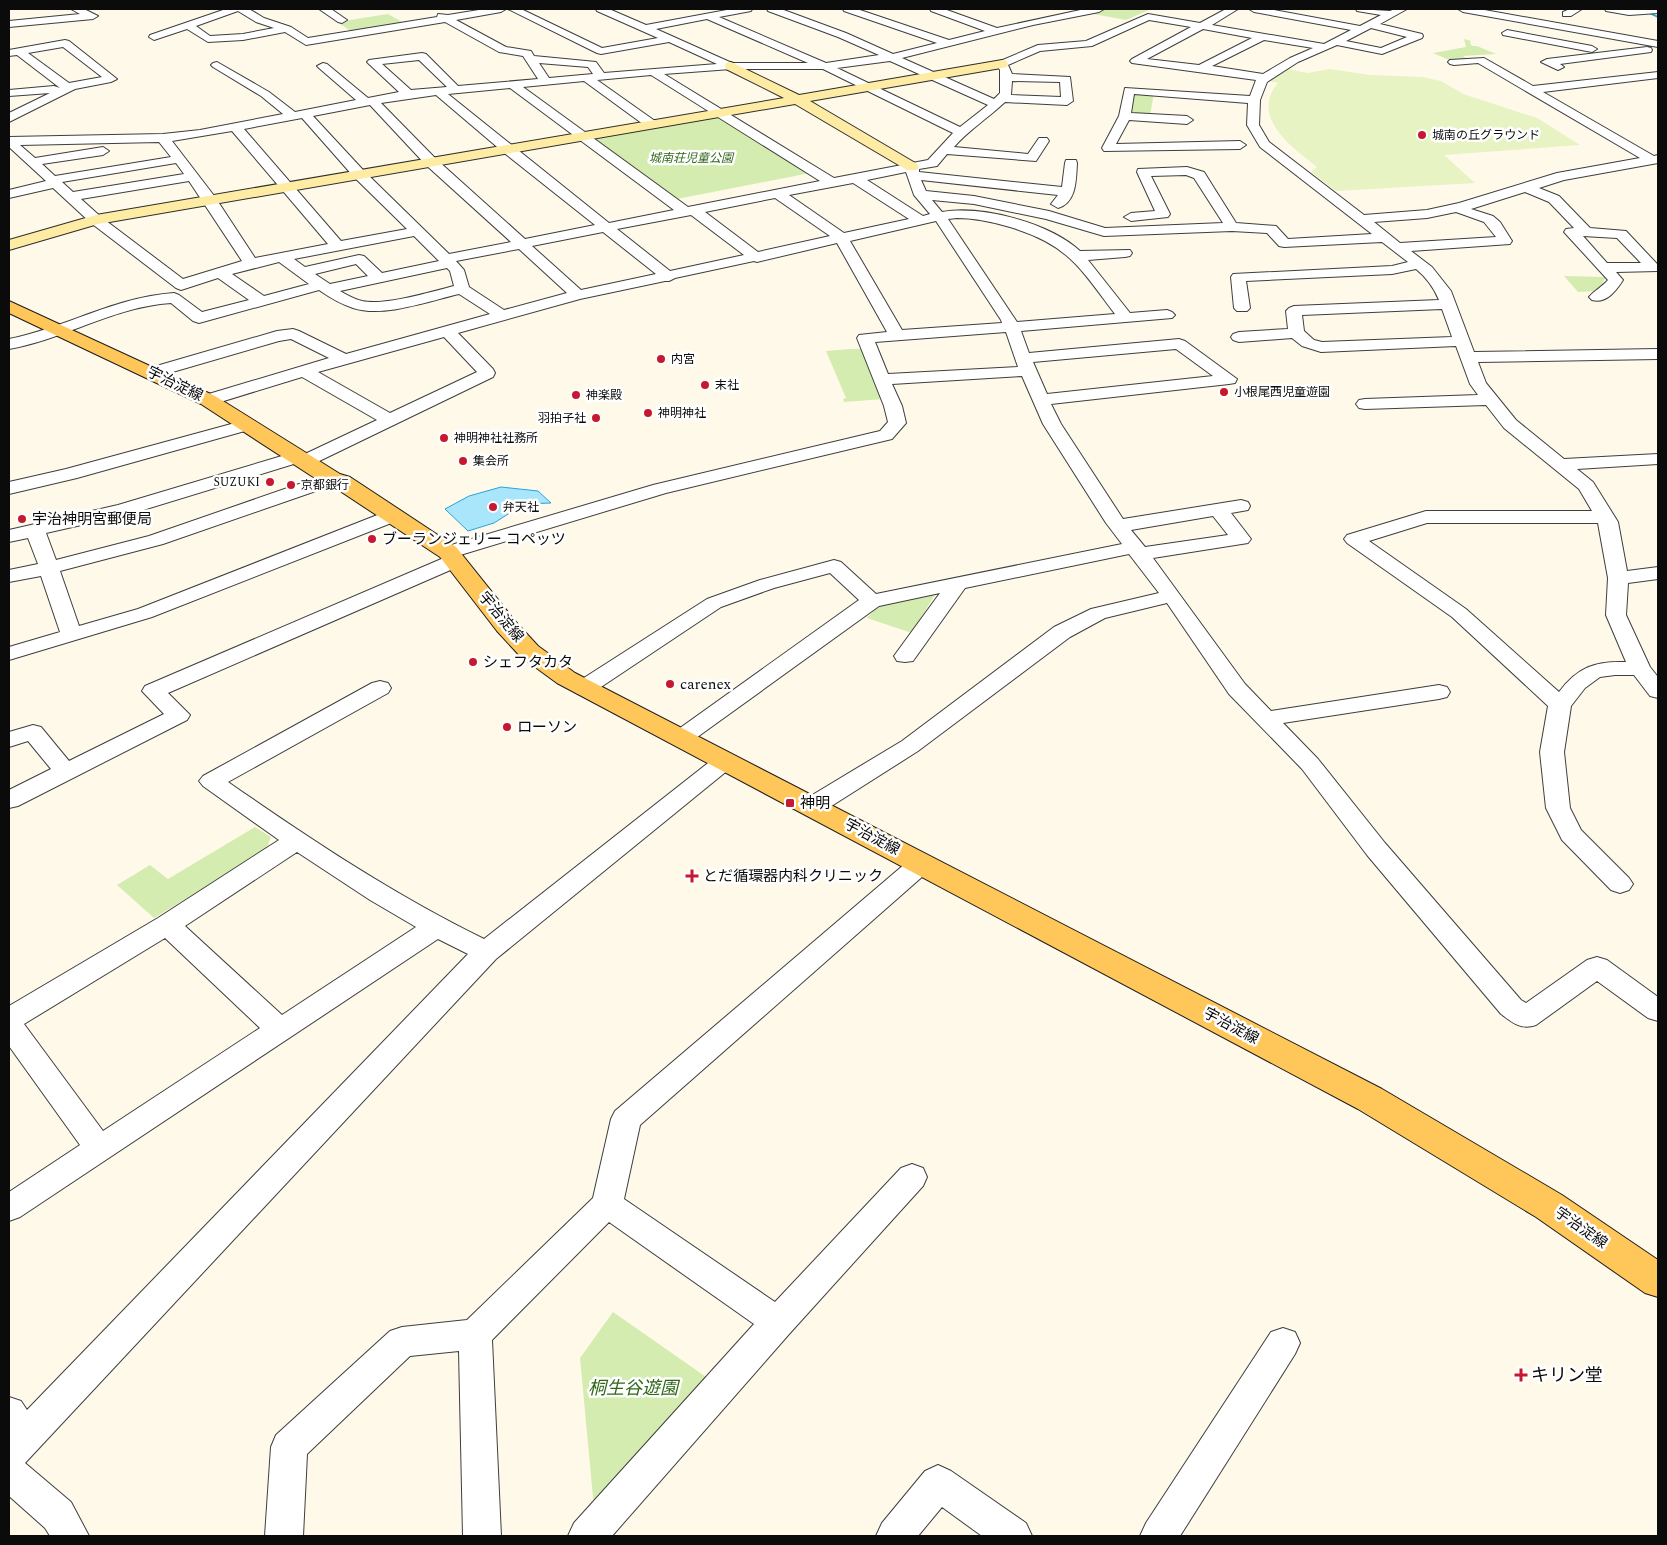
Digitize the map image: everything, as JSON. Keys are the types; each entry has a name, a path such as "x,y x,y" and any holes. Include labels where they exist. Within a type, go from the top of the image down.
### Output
{"main road":[{"name":"宇治淀線","path":"9,306 208,400 332,479 342,482 452,556 506,626 529,651 566,678 1370,1099 1549,1206 1658,1281"}],"street":[{"path":"9,24 93,16 76,9"},
{"path":"154,37 236,9"},
{"path":"242,9 260,20 287,29 306,42 501,9"},
{"path":"324,9 347,19 324,23"},
{"path":"426,9 447,18 502,50 526,54 546,82"},
{"path":"513,9 601,51 670,39"},
{"path":"605,11 629,9"},
{"path":"645,28 747,9"},
{"path":"772,9 892,56 932,75 997,101 1067,101 1066,79 1002,65"},
{"path":"846,9 946,44 972,49"},
{"path":"935,9 998,32"},
{"path":"33,162 164,140 368,100 408,94 731,66 825,66 892,56 1097,9"},
{"path":"1233,9 1136,61 1167,66 1201,68 1265,78"},
{"path":"9,245 96,220 932,75 1002,65 1045,47 1088,44 1148,18 1263,36 1382,51 1418,36 1254,9"},
{"path":"1361,9 1396,12"},
{"path":"1463,9 1658,44"},
{"path":"1577,9 1563,13 1585,17"},
{"path":"1610,9 1647,10 1658,22"},
{"path":"1543,10 1503,36 1616,53"},
{"path":"605,11 731,66 796,99 913,171 921,195 938,216 1009,320 1025,365 1052,424 1118,526 1172,596 1237,689 1310,764 1376,849 1511,1007 1526,1018 1597,967 1658,1011"},
{"path":"955,16 970,12"},
{"path":"1396,12 1330,45 1294,60 1262,80 1254,100 1253,125 1264,144 1427,270 1443,291 1478,384 1510,424 1586,486 1608,522 1618,578 1616,615 1640,669 1658,691"},
{"path":"797,19 822,14"},
{"path":"708,16 825,66 961,132"},
{"path":"189,26 208,39 243,37 305,26"},
{"path":"1201,68 1263,36"},
{"path":"9,93 37,92 111,80 65,44 14,52"},
{"path":"1539,56 1557,64 1616,53 1658,48"},
{"path":"14,52 69,87"},
{"path":"408,94 373,62 422,56 455,89"},
{"path":"530,59 592,64 601,77"},
{"path":"1454,62 1480,60 1655,160"},
{"path":"217,65 299,115 457,270 462,289 501,315"},
{"path":"913,171 932,163 961,132 982,117 1006,94 1002,65"},
{"path":"323,66 368,100 431,162 578,295"},
{"path":"653,72 832,183"},
{"path":"1530,90 1658,75"},
{"path":"1631,78 1652,89"},
{"path":"588,79 652,124"},
{"path":"513,85 582,136 757,258"},
{"path":"9,118 69,87"},
{"path":"1240,145 1108,148 1125,116 1129,90 1254,100"},
{"path":"438,91 507,149 669,277"},
{"path":"1125,116 1187,120"},
{"path":"235,127 337,246"},
{"path":"9,141 164,140"},
{"path":"164,140 210,200 251,263"},
{"path":"945,150 1031,158 1043,140"},
{"path":"9,141 96,220 181,285 251,263 416,231"},
{"path":"9,194 54,181 179,159"},
{"path":"1360,219 1427,214 1458,208 1562,176 1655,160"},
{"path":"1049,215 1068,192 1071,163"},
{"path":"9,344 28,341 118,308 149,300 174,298 199,318 261,301 379,278 523,244 855,178 913,171 1068,192"},
{"path":"1118,216 1163,214 1143,172 1187,171 1199,175 1232,227"},
{"path":"70,197 192,177"},
{"path":"855,178 921,221"},
{"path":"1526,187 1554,199 1586,232"},
{"path":"778,194 841,238 897,336"},
{"path":"921,195 974,200 1049,215 1104,232 1232,227 1271,229 1284,243 1505,241 1490,219 1468,214 1458,208"},
{"path":"208,400 446,330 578,295 757,258 938,216 964,214 988,217 1031,230 1060,243 1076,256 1126,318"},
{"path":"1049,215 1098,216"},
{"path":"1597,297 1606,292 1616,280 1603,267 1572,232 1621,234 1653,268 1603,267"},
{"path":"1076,256 1125,253"},
{"path":"282,257 325,287 358,305 371,306 462,289"},
{"path":"303,272 359,259 379,278"},
{"path":"1242,308 1238,277 1392,270 1419,264"},
{"path":"221,273 261,301"},
{"path":"1296,333 1294,311 1448,304"},
{"path":"9,800 179,714 153,691 452,556 660,489 886,435 897,423 893,406 866,338 1167,315"},
{"path":"9,536 123,510 302,459 390,420 487,373 446,330"},
{"path":"1239,336 1296,333 1308,343 1321,347 1463,342"},
{"path":"152,374 277,336 294,334 344,359"},
{"path":"883,379 1025,365 1180,344 1228,379 1041,400"},
{"path":"1469,357 1658,354"},
{"path":"304,371 390,420"},
{"path":"1365,404 1491,400"},
{"path":"9,488 70,474 246,424"},
{"path":"1560,465 1658,459"},
{"path":"9,576 49,568 156,540 332,479"},
{"path":"1118,526 1242,506"},
{"path":"681,738 872,601 959,582 1137,550 1241,539 1218,510"},
{"path":"9,654 145,613 392,516"},
{"path":"1560,705 1459,613 1354,539 1426,517 1605,517"},
{"path":"35,531 71,634"},
{"path":"584,688 714,603 768,584 834,566 872,601"},
{"path":"1618,578 1658,573"},
{"path":"905,656 959,582"},
{"path":"813,806 910,746 1062,632 1098,613 1172,596"},
{"path":"1620,884 1571,834 1558,808 1552,752 1560,705 1577,683 1594,671 1616,668 1640,669"},
{"path":"380,688 211,781 296,841 435,928 486,952"},
{"path":"1266,719 1438,692"},
{"path":"9,740 34,732 65,771"},
{"path":"14,1435 486,952 725,761"},
{"path":"9,1019 167,925 296,841"},
{"path":"284,1536 289,1447 402,1342 475,1334 607,1204 626,1119 922,863"},
{"path":"167,925 280,1030"},
{"path":"9,1208 98,1147 435,928"},
{"path":"9,1025 98,1147"},
{"path":"587,1536 778,1322 912,1177"},
{"path":"607,1204 778,1322"},
{"path":"475,1334 482,1536"},
{"path":"1159,1536 1283,1343"},
{"path":"9,1473 58,1516 70,1536"},
{"path":"895,1536 938,1483 1013,1536"}],"green space":[{"path":"1103,9 1151,9 1126,20 1088,13"},
{"path":"388,14 406,24 354,33 337,22"},
{"path":"1464,39 1471,41 1472,46 1477,46 1496,54 1463,56 1467,59 1449,60 1433,53 1466,47"},
{"name":"城南の丘グラウンド","path":"1288,69 1307,73 1330,69 1370,75 1422,77 1441,81 1463,94 1537,118 1580,145 1444,155 1475,183 1336,191 1311,172 1317,167 1286,141 1271,120 1268,108 1270,96 1278,83 1269,81"},
{"path":"1133,93 1154,93 1150,115 1128,111"},
{"name":"城南荘児童公園","path":"717,116 810,173 677,199 591,138"},
{"path":"1564,276 1606,277 1598,291 1578,292"},
{"path":"863,349 884,399 844,402 843,399 846,398 826,351"},
{"path":"937,591 912,633 867,618 881,603"},
{"path":"255,827 271,837 266,850 154,918 117,885 150,865 168,879"},
{"name":"桐生谷遊園","path":"613,1312 709,1379 594,1508 580,1358"}],"water":[{"path":"501,487 538,491 551,503 524,504 494,523 468,531 445,509 469,496"}],"waterway":[{"path":"1641,9 1658,17"}],"place":[{"name":"城南の丘グラウンド","path":"1422,135"},
{"name":"内宮","path":"661,359"},
{"name":"末社","path":"705,385"},
{"name":"小根尾西児童遊園","path":"1224,392"},
{"name":"神楽殿","path":"576,395"},
{"name":"神明神社","path":"648,413"},
{"name":"羽拍子社","path":"596,418"},
{"name":"神明神社社務所","path":"444,438"},
{"name":"集会所","path":"463,461"},
{"name":"SUZUKI","path":"270,482"},
{"name":"京都銀行","path":"291,485"},
{"name":"弁天社","path":"493,507"},
{"name":"宇治神明宮郵便局","path":"22,519"},
{"name":"ブーランジェリー コペッツ","path":"372,539"},
{"name":"シェフタカタ","path":"473,662"},
{"name":"carenex","path":"670,684"},
{"name":"ローソン","path":"507,727"},
{"name":"神明","path":"790,803"},
{"name":"とだ循環器内科クリニック","path":"692,876"},
{"name":"キリン堂","path":"1521,1375"}]}
